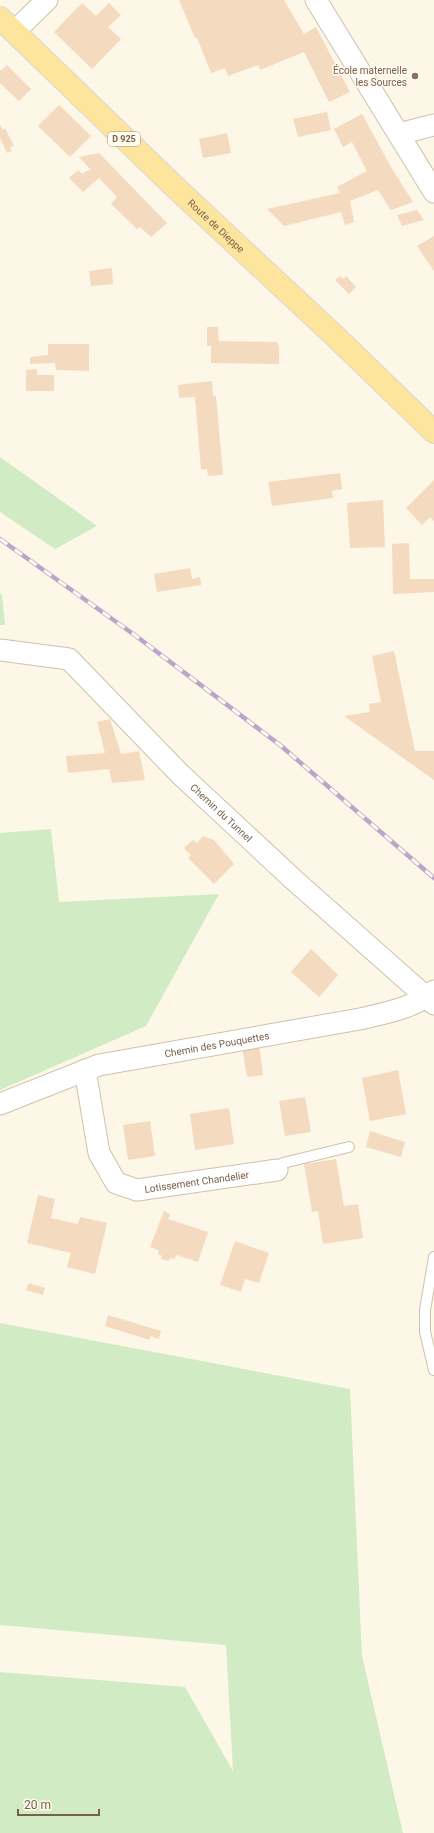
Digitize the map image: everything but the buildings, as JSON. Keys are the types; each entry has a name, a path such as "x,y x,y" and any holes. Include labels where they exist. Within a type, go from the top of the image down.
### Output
{"main road":[{"name":"Route de Dieppe","path":"7,25 177,189 337,338 434,432"}],"street":[{"path":"7,25 47,0"},
{"path":"316,0 434,192"},
{"path":"399,134 434,125"},
{"name":"Chemin du Tunnel","path":"0,650 69,659 186,779 294,880 432,997"},
{"name":"Chemin des Pouquettes","path":"0,1104 99,1065 360,1019 396,1010 432,997"},
{"name":"Lotissement Chandelier","path":"85,1070 99,1153 116,1183 137,1190 277,1170"}],"lane":[{"path":"277,1170 283,1163 349,1147"},
{"path":"434,1257 425,1310 425,1332 434,1370"}],"green space":[{"path":"0,457 97,526 55,549 0,512"},
{"path":"0,593 2,595 5,625 0,625"},
{"path":"51,829 59,902 219,894 146,1026 0,1090 0,833"},
{"path":"0,1323 350,1389 362,1656 403,1833 0,1833 0,1672 185,1687 233,1771 226,1645 0,1625"}],"railway":[{"path":"0,539 136,636 280,745 434,878"}],"place":[{"name":"École maternelle les Sources","path":"415,76"}]}
